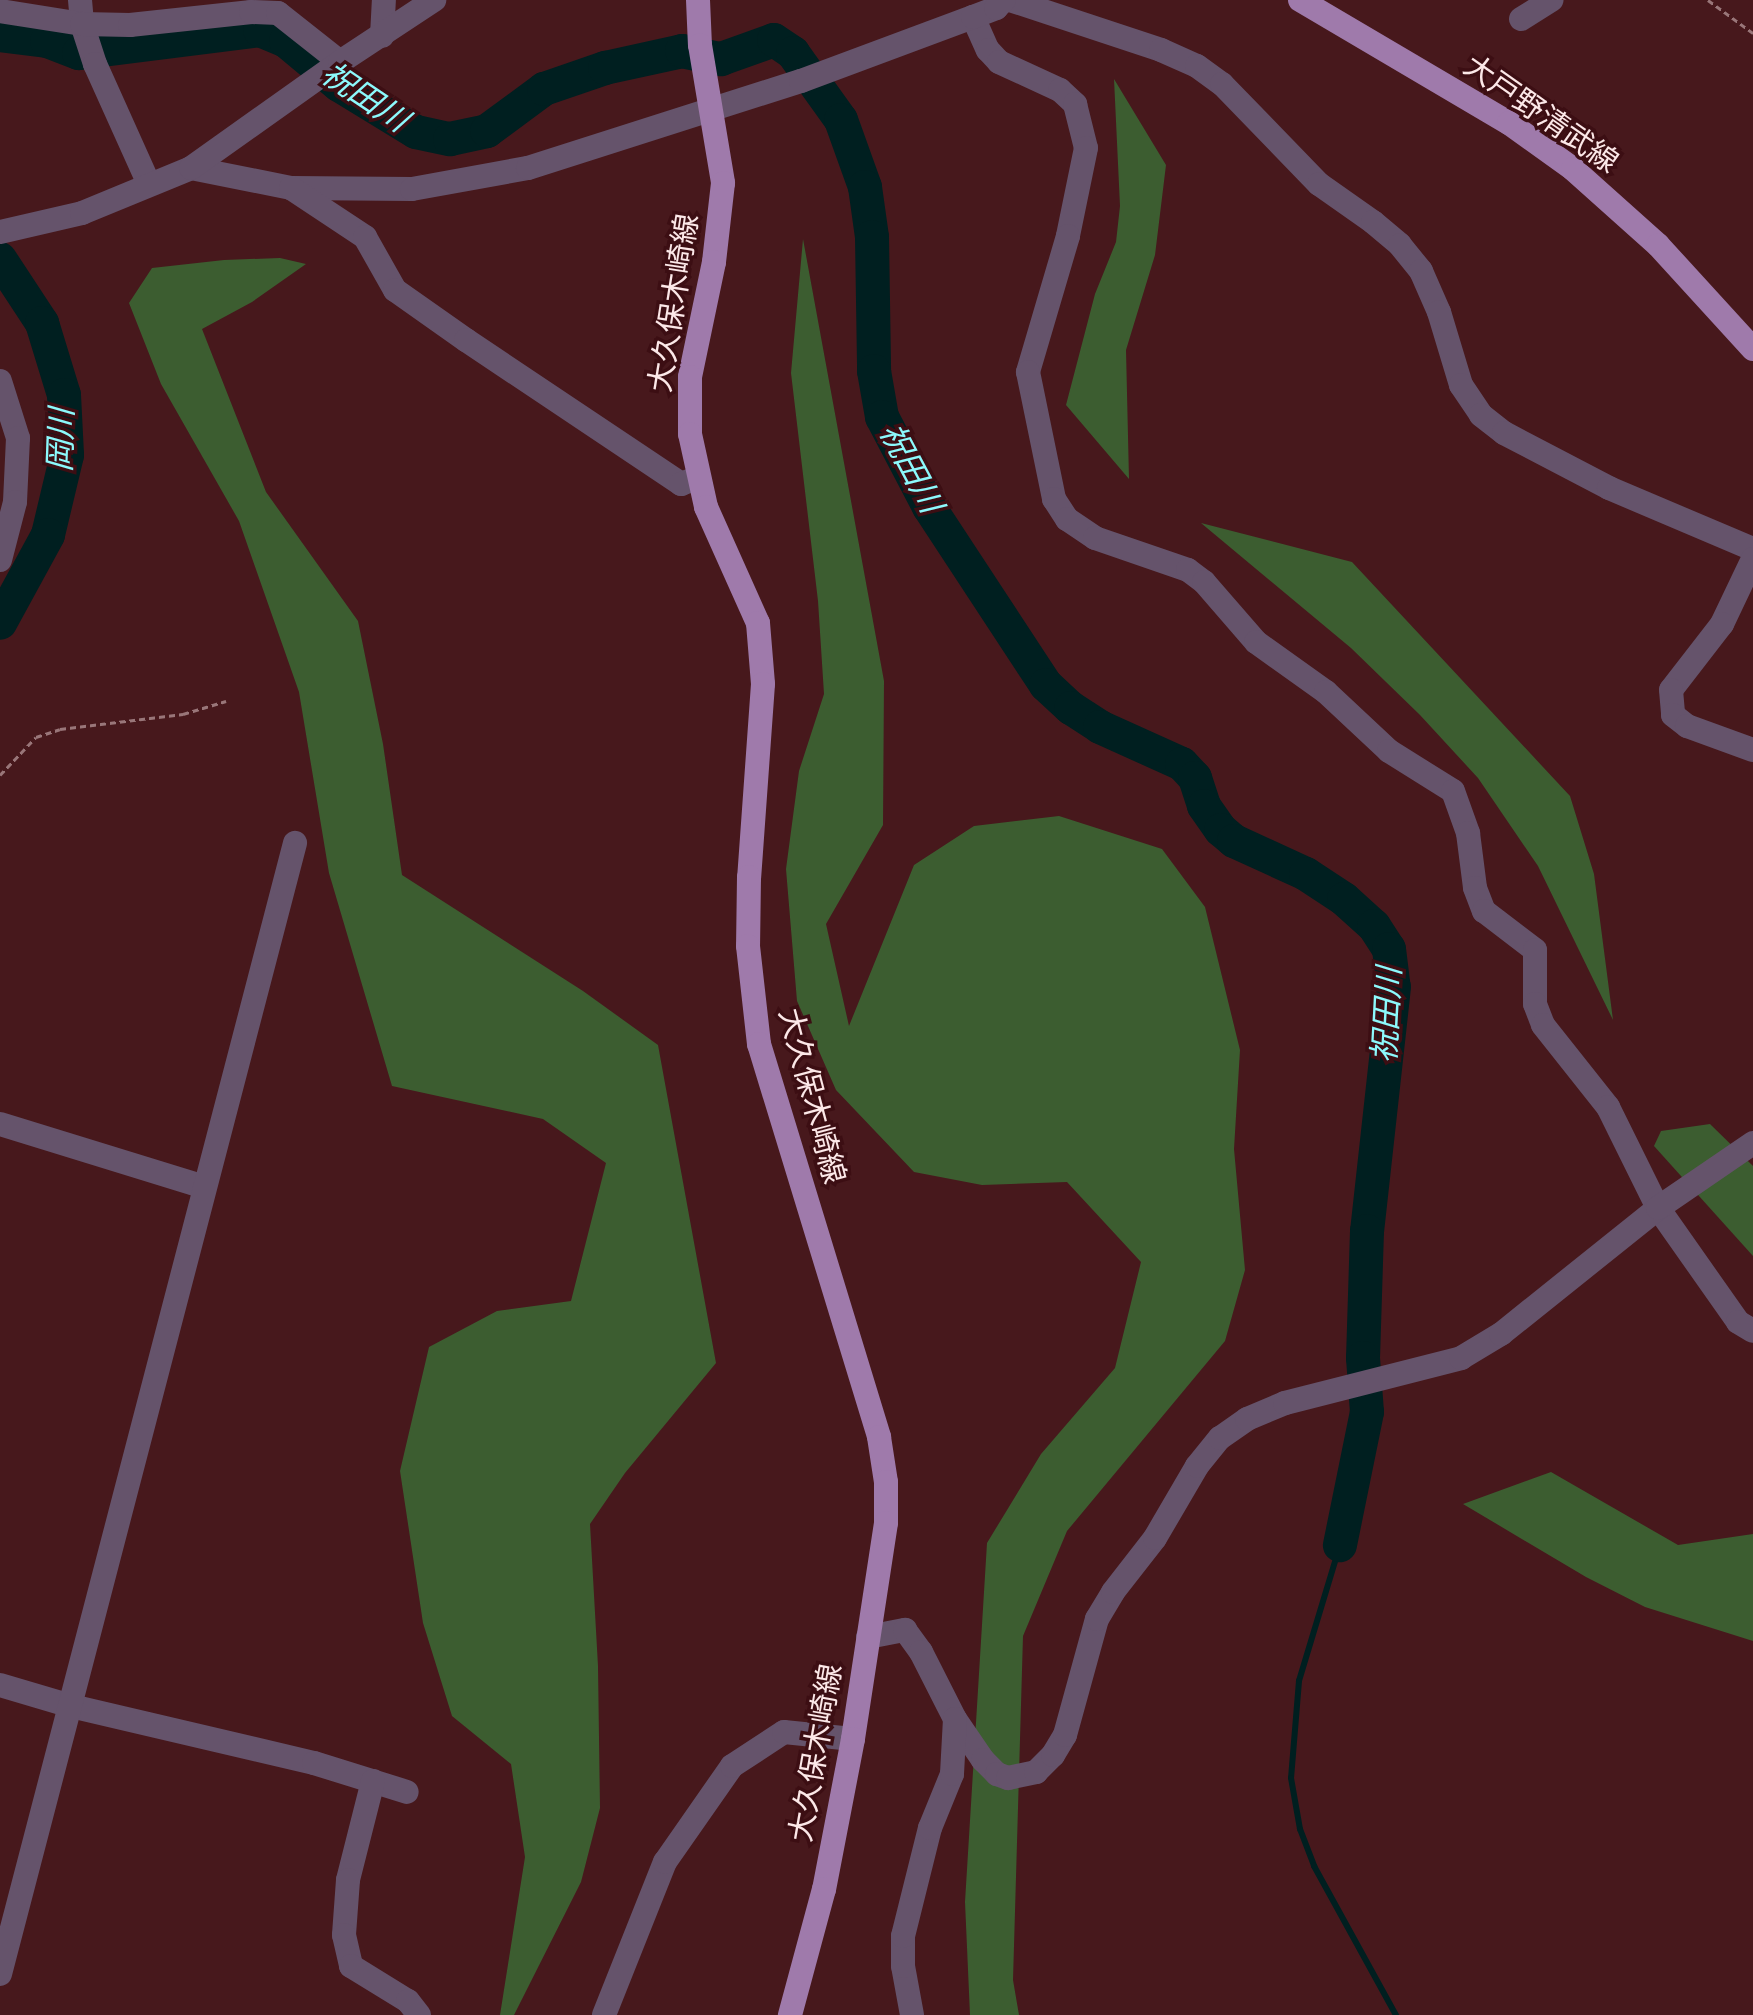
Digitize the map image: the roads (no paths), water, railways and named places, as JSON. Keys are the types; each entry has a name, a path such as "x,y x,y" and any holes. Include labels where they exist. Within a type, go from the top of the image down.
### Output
{"main road":[{"name":"大久保木崎線","path":"698,0 702,55 714,109 723,183 714,262 690,377 690,434 697,478 706,507 758,623 763,684 749,877 748,946 759,1044 879,1437 886,1482 886,1523 853,1739 824,1889 790,2015"},
{"name":"大戸野清武線","path":"1308,2 1509,123 1573,169 1658,245 1753,349"}],"street":[{"path":"382,36 384,0"},
{"path":"0,232 82,213 191,168 315,79 434,0"},
{"path":"191,168 291,188 412,189 528,168 809,78 996,8 1007,0 1161,50 1197,66 1222,84 1319,184 1400,245 1421,271 1439,312 1461,385 1481,415 1504,433 1609,488 1753,549"},
{"path":"1521,19 1552,0"},
{"path":"0,11 81,12 160,24 278,6 340,62"},
{"path":"81,12 95,64 149,184"},
{"path":"973,17 988,50 999,62 1060,90 1075,104 1086,148 1068,236 1028,372 1054,499 1067,519 1095,538 1188,570 1204,582 1256,642 1326,692 1389,751 1453,791 1468,833 1475,888 1484,911 1535,950 1535,1004 1543,1025 1608,1107 1658,1208 1738,1322 1753,1331"},
{"path":"291,188 365,237 395,290 681,484 697,478"},
{"path":"0,381 18,438 15,502 0,560"},
{"path":"1753,559 1722,624 1671,690 1673,715 1687,726 1753,750"},
{"path":"0,1974 295,843"},
{"path":"0,1124 205,1187"},
{"path":"868,1637 905,1630 921,1652 955,1719 983,1760 997,1774 1008,1778 1020,1777 1044,1766 1065,1735 1097,1619 1113,1592 1155,1538 1211,1448 1247,1419 1285,1403 1461,1358 1501,1334 1658,1208 1753,1143"},
{"path":"0,1685 71,1706 314,1763 407,1792"},
{"path":"912,2015 903,1966 903,1936 930,1828 952,1774 955,1719"},
{"path":"604,2015 665,1862 732,1766 784,1732 853,1739"},
{"path":"373,1781 348,1880 344,1935 351,1966 408,2001 419,2015"}],"waterway":[{"name":"祝田川","path":"0,35 47,41 79,53 260,30 286,41 339,85 416,132 450,139 487,131 544,89 605,68 682,51 721,59 774,40 793,53 841,120 865,187 872,237 874,371 882,417 929,507 1046,685 1071,708 1100,727 1182,764 1195,778 1204,806 1221,830 1234,841 1306,874 1344,899 1374,926 1389,949 1394,987 1367,1231 1363,1358 1367,1412 1340,1545"},
{"name":"岡川","path":"0,259 42,323 64,395 67,455 48,535 0,623"},
{"path":"1340,1545 1299,1681 1291,1778 1300,1829 1314,1866 1396,2015"}]}
